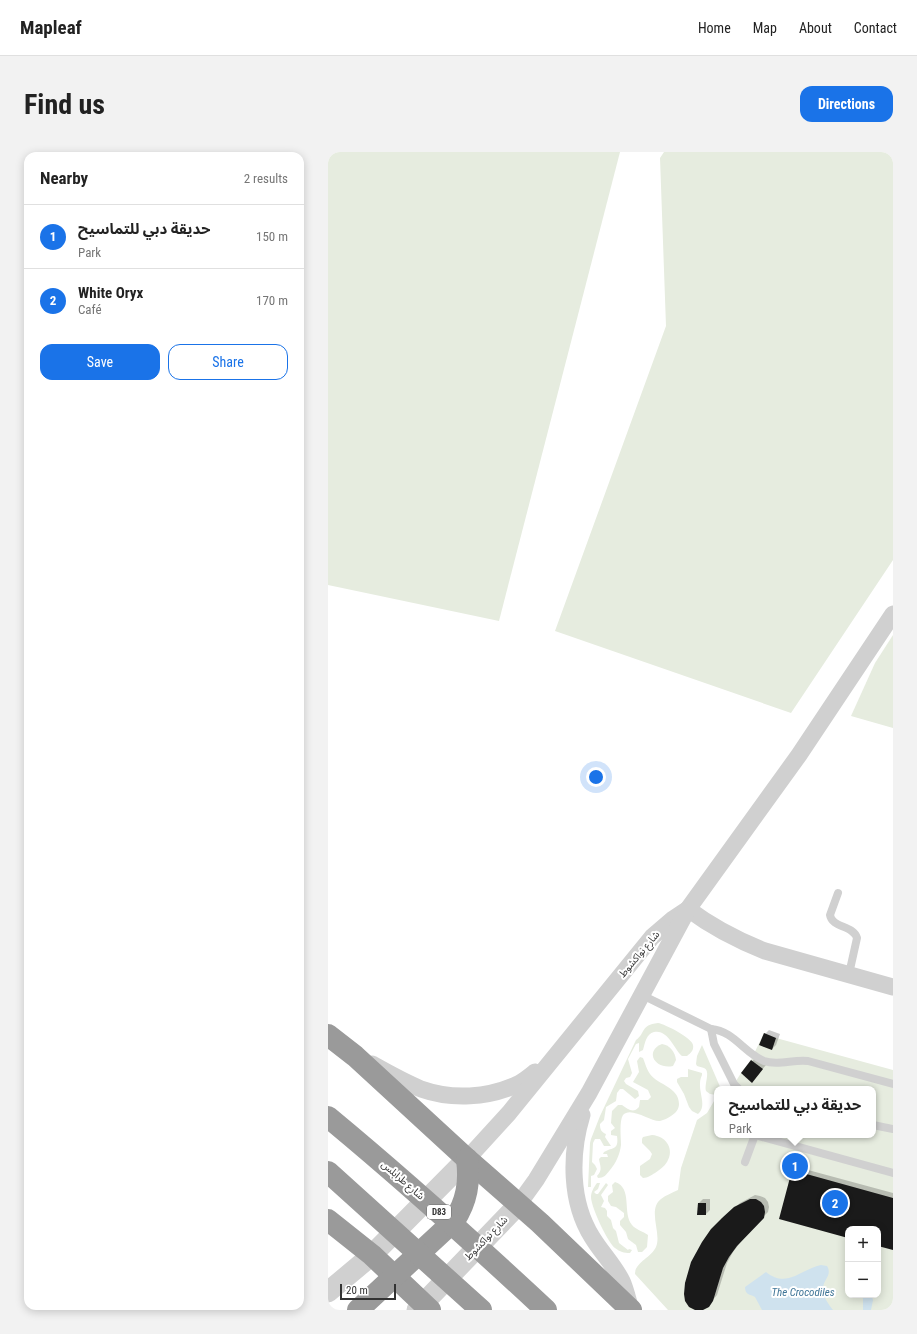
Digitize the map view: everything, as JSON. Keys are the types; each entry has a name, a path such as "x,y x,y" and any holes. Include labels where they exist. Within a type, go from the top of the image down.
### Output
{"highway":[{"path":"328,1035 356,1056 466,1159 540,1223 631,1310"},
{"name":"شارع طرابلس","path":"328,1117 459,1229 546,1310"},
{"path":"358,1310 454,1221 466,1198 468,1172 466,1159"},
{"path":"328,1172 481,1310"},
{"path":"328,1220 372,1255 395,1277 423,1308"}],"street":[{"path":"893,614 799,755 688,909 706,922 744,943 765,951 893,987"},
{"name":"شارع نواكشوط","path":"423,1308 518,1205 536,1180 589,1093 688,909"},
{"name":"شارع نواكشوط","path":"328,1292 372,1255 498,1126 652,937 673,919 688,909"},
{"path":"356,1056 422,1089 440,1094 457,1096 475,1095 505,1089 519,1084 552,1061"},
{"path":"589,1093 578,1127 574,1154 575,1183 579,1208 592,1236 622,1281 631,1310"}],"lane":[{"path":"838,893 830,918 833,921 854,931 857,938 849,974"},
{"path":"642,995 711,1029 726,1033 754,1056 764,1061 808,1061 893,1084"},
{"path":"711,1029 714,1044 736,1086"},
{"path":"876,1126 893,1129"},
{"path":"746,1162 754,1138"},
{"path":"766,1138 893,1173"}],"shaded area":[{"path":"328,152 620,152 499,621 328,585"},
{"path":"664,152 893,152 893,560 791,713 555,631 666,326 660,158"},
{"path":"893,635 893,728 851,716 875,663"},
{"path":"658,1023 683,1035 693,1045 693,1050 687,1056 682,1056 667,1036 659,1032 654,1032 649,1035 646,1039 643,1050 639,1052 639,1043 636,1044 628,1059 632,1073 630,1077 626,1078 624,1081 626,1084 638,1091 639,1096 635,1099 623,1089 620,1089 617,1093 616,1101 606,1107 604,1120 600,1124 600,1127 606,1134 605,1137 611,1146 604,1146 600,1139 595,1139 593,1143 592,1162 597,1169 594,1175 591,1176 591,1187 588,1187 590,1143 600,1116 636,1040 646,1027"},
{"path":"764,1033 776,1038 893,1070 893,1310 668,1310 635,1274 640,1263 654,1251 656,1247 657,1235 655,1209 657,1204 667,1195 678,1190 681,1168 697,1120 707,1113 714,1101 714,1138 876,1138 876,1086 733,1086 751,1060"},
{"path":"662,1044 670,1047 675,1054 676,1060 673,1066 661,1065 654,1059 654,1051"},
{"path":"702,1045 720,1086 714,1086 714,1095 706,1091 707,1072 704,1068 697,1066 697,1056"},
{"path":"640,1057 643,1058 650,1074 676,1094 679,1104 677,1111 673,1115 660,1121 631,1112 623,1115 620,1130 621,1145 619,1155 607,1173 603,1177 598,1178 597,1176 601,1170 599,1159 601,1157 608,1157 607,1154 603,1154 604,1152 615,1147 617,1144 617,1136 611,1135 611,1131 615,1128 611,1123 612,1111 618,1105 622,1105 630,1110 635,1110 639,1107 640,1100 648,1100 651,1097 648,1090 633,1082 639,1072 637,1061"},
{"path":"688,1069 702,1073 700,1086 702,1106 698,1114 692,1111 689,1107 677,1082 677,1079 681,1077 688,1077"},
{"path":"652,1135 661,1138 668,1144 670,1152 669,1157 666,1164 655,1173 643,1178 640,1175 640,1166 650,1159 652,1154 642,1143 642,1139 643,1137"},
{"path":"615,1182 620,1185 626,1195 629,1220 632,1225 648,1235 647,1247 642,1252 638,1252 636,1245 628,1239 626,1232 620,1225 620,1221 624,1217 624,1213 616,1207 611,1206 608,1201 608,1196 613,1192 612,1185"},
{"path":"597,1183 600,1183 598,1189 594,1192 596,1194 598,1194 606,1183 608,1185 601,1195 604,1201 601,1207 605,1208 607,1211 607,1216 611,1220 613,1228 616,1231 619,1243 628,1250 632,1250 630,1253 622,1252 615,1248 600,1224 591,1197"}],"water":[{"name":"The Crocodiles","path":"821,1265 827,1266 829,1269 829,1273 823,1287 823,1293 826,1301 833,1310 762,1310 755,1297 746,1292 745,1287 766,1272 781,1279 794,1276"},
{"name":"The Crocodiles","path":"872,1298 871,1310 863,1310 863,1299"}],"building":[{"path":"764,1033 776,1038 772,1050 759,1045"},
{"path":"751,1060 763,1069 752,1083 741,1073"},
{"path":"792,1170 893,1198 893,1250 881,1247 881,1226 845,1226 845,1237 779,1219"},
{"path":"750,1199 756,1199 764,1206 764,1218 737,1246 729,1257 723,1268 713,1301 709,1307 703,1310 695,1310 689,1307 685,1301 685,1283 691,1262 702,1242 711,1229 734,1207"},
{"path":"698,1203 706,1203 706,1215 697,1215"}],"place":[{"name":"حديقة دبي للتماسيح","path":"795,1166"},
{"name":"White Oryx","path":"835,1203"}]}
